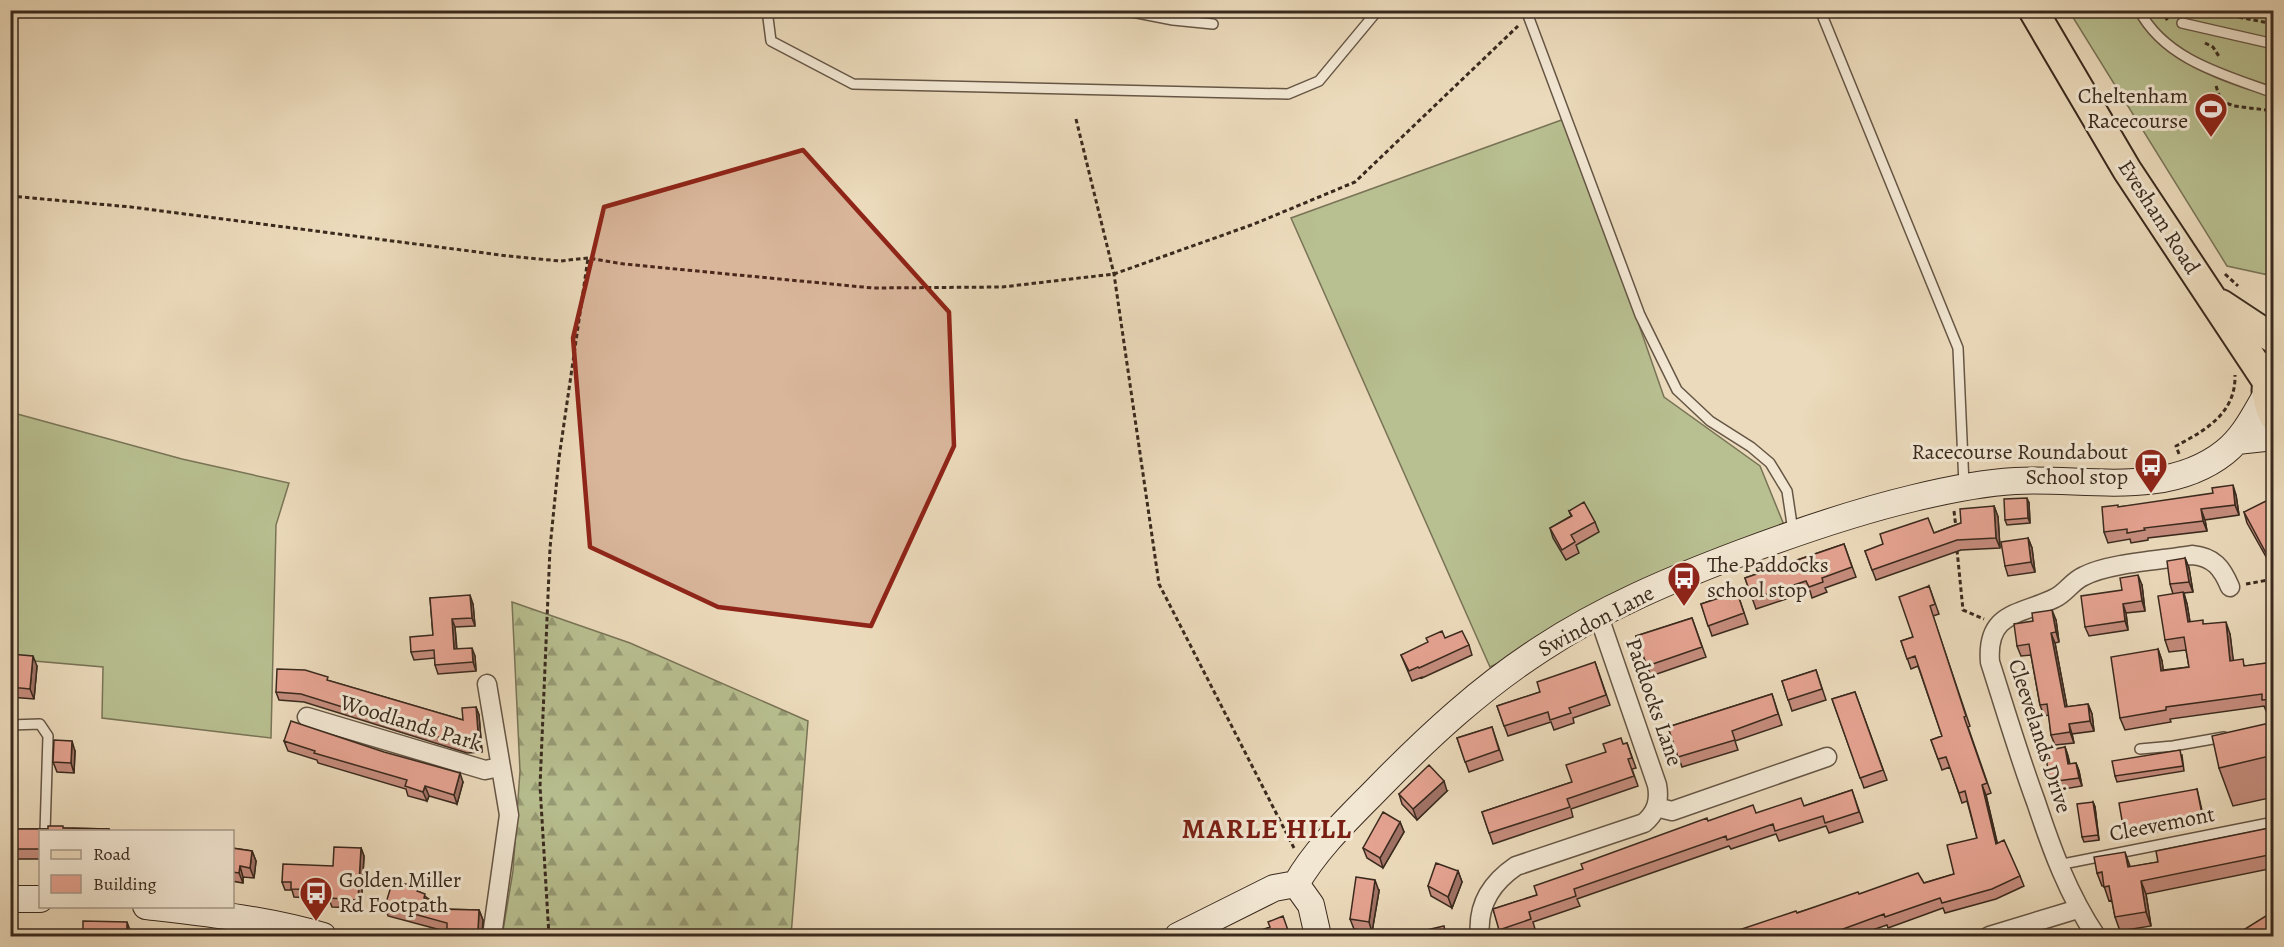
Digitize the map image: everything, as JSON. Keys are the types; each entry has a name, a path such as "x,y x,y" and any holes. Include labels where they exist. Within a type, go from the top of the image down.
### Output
{"main road":[{"name":"Evesham Road","path":"2034,12 2127,170 2222,290 2270,390"},
{"path":"2222,290 2274,339"}],"street":[{"name":"Swindon Lane","path":"1300,877 1324,844 1434,731 1538,650 1598,614 1676,579 1794,534 1902,501 1958,489 2017,481 2111,483 2165,478 2187,472 2210,462 2238,441 2270,390"},
{"path":"2238,441 2274,437"},
{"path":"1999,625 2014,613 2054,598 2082,576 2102,569 2192,555 2201,556 2217,564 2230,587"},
{"name":"Paddocks Lane","path":"1598,614 1657,785 1656,807"},
{"name":"Cleevelands Drive","path":"1999,625 1991,643 1990,662 2016,747 2058,865 2078,909 2096,936"},
{"path":"486,684 509,815 492,936"},
{"name":"Woodlands Park","path":"307,717 485,770 501,767"},
{"path":"1480,936 1480,915 1489,891 1516,866 1644,822 1656,807 1672,811 1827,757"},
{"path":"1178,936 1300,877 1311,905 1318,936"},
{"path":"10,899 39,899"},
{"path":"164,908 226,915 323,936"},
{"path":"1989,936 2078,909"}],"lane":[{"path":"767,10 771,41 853,84 1288,93 1318,81 1378,10"},
{"path":"1122,10 1173,20 1213,24"},
{"path":"1820,10 1958,348 1958,489"},
{"path":"1527,13 1640,315 1677,390 1710,421 1751,447 1770,463 1787,491 1794,534"},
{"path":"2141,14 2168,46 2208,68 2274,93"},
{"path":"2182,23 2274,44"},
{"path":"10,725 40,724 48,736 45,830"},
{"path":"2140,749 2173,746 2229,736"},
{"name":"Cleevemont","path":"2058,865 2274,822"}],"path":[{"path":"2034,12 2141,14 2161,10"},
{"path":"2202,10 2274,24"},
{"path":"10,196 131,207 508,256 560,261 588,258 624,264 873,288 1002,286 1114,274 1254,224 1355,182 1527,13"},
{"path":"1076,119 1114,274 1159,584 1300,877"},
{"path":"549,936 540,786 550,548 559,458 588,258"},
{"path":"2187,472 2176,446 2207,429 2226,409 2234,390 2235,370"},
{"path":"1956,534 1958,489"},
{"path":"1957,545 1963,610 1999,625"},
{"path":"2230,587 2274,579"}],"highlighted area":[{"path":"803,150 949,312 954,446 871,626 718,607 590,547 573,338 604,207"}],"green space":[{"name":"Cheltenham Racecourse","path":"2069,11 2273,11 2273,276 2227,266"},
{"path":"1567,118 1664,397 1760,466 1784,525 1490,667 1291,218"},
{"path":"10,412 182,459 289,483 276,525 271,738 102,718 103,667 11,659"},
{"path":"512,602 630,643 808,721 791,936 502,936 513,871 520,771"}],"building":[{"path":"2233,485 2235,505 2201,509 2203,521 2144,528 2145,530 2127,533 2127,529 2104,532 2102,507 2118,505 2118,507 2213,493 2212,488"},
{"path":"2027,498 2028,518 2005,520 2004,499"},
{"path":"2268,500 2274,510 2274,568 2244,512"},
{"path":"1584,502 1595,522 1571,535 1575,542 1562,550 1550,528 1572,516 1569,511"},
{"path":"1994,506 1996,538 1957,540 1872,570 1865,551 1883,544 1880,534 1928,518 1934,533 1961,523 1960,509"},
{"path":"2028,538 2031,562 2005,566 2001,542"},
{"path":"1844,544 1852,567 1822,578 1823,582 1809,587 1806,581 1752,599 1745,578"},
{"path":"2185,558 2189,582 2170,584 2167,561"},
{"path":"2138,575 2142,601 2123,604 2125,621 2085,627 2081,596 2122,590 2120,578"},
{"path":"1929,586 1935,604 1930,606 1987,783 1982,785 1996,844 2004,840 2020,876 1992,889 1942,903 1940,898 1885,917 1884,914 1824,936 1823,933 1815,936 1721,936 1858,892 1859,894 1918,873 1924,883 1954,874 1947,845 1977,838 1965,791 1959,793 1946,757 1938,759 1931,740 1942,736 1915,656 1907,659 1901,641 1913,637 1899,597"},
{"path":"1737,592 1744,613 1708,626 1701,604"},
{"path":"2183,592 2188,622 2203,620 2203,624 2226,622 2230,661 2243,659 2244,666 2274,662 2274,699 2262,700 2262,694 2166,707 2166,710 2120,718 2111,657 2158,649 2161,671 2189,667 2184,637 2165,640 2158,596"},
{"path":"470,595 472,618 452,619 454,649 472,648 473,662 435,665 434,650 411,652 410,637 433,635 430,598"},
{"path":"2052,610 2056,632 2051,633 2065,707 2088,704 2090,721 2069,724 2070,732 2051,735 2047,704 2040,705 2029,644 2017,646 2014,624 2033,621 2032,613"},
{"path":"1692,618 1702,647 1647,666 1636,636"},
{"path":"1442,631 1445,638 1462,631 1469,645 1409,671 1401,655 1428,642 1426,638"},
{"path":"10,654 33,656 30,689 10,687"},
{"path":"1595,662 1606,695 1569,708 1571,713 1550,720 1548,712 1504,726 1497,706 1540,692 1537,682"},
{"path":"277,669 305,670 328,677 327,680 463,720 462,708 476,707 479,744 464,745 301,694 276,692"},
{"path":"1816,670 1822,689 1788,700 1782,681"},
{"path":"1855,692 1883,770 1860,778 1832,699"},
{"path":"1772,694 1778,714 1732,731 1735,740 1678,757 1668,727"},
{"path":"291,721 384,752 460,773 454,795 425,786 423,792 405,786 407,780 314,753 315,751 284,741"},
{"path":"2274,722 2274,755 2219,768 2212,736"},
{"path":"1492,727 1499,750 1465,762 1457,738"},
{"path":"1621,738 1623,744 1627,743 1632,758 1628,759 1634,776 1567,799 1570,807 1489,833 1482,812 1572,782 1566,765 1606,752 1603,744"},
{"path":"54,740 72,741 71,763 53,762"},
{"path":"2065,747 2068,764 2076,763 2079,778 2050,782 2045,751"},
{"path":"2180,750 2183,766 2115,776 2112,761"},
{"path":"1429,765 1444,781 1413,809 1399,794"},
{"path":"2197,789 2202,814 2165,822 2165,825 2124,832 2119,803"},
{"path":"1852,790 1859,812 1825,823 1823,816 1775,831 1773,824 1727,840 1726,836 1574,889 1576,896 1529,912 1531,919 1499,930 1493,909 1537,895 1534,886 1583,869 1581,864 1707,818 1708,821 1753,805 1756,813 1801,798 1804,806"},
{"path":"2093,802 2098,835 2082,837 2077,804"},
{"path":"1383,812 1400,822 1380,858 1363,848"},
{"path":"48,826 63,826 63,828 109,830 39,830 39,849 10,849 10,829 48,829"},
{"path":"2274,827 2274,854 2141,881 2146,912 2115,917 2109,886 2104,887 2102,872 2097,873 2094,857 2125,852 2128,867 2158,862 2156,851"},
{"path":"334,847 361,848 358,900 329,898 330,890 291,889 291,882 282,882 283,864 333,866"},
{"path":"234,848 252,851 250,868 240,866 239,873 234,872"},
{"path":"1436,863 1458,871 1448,897 1428,886"},
{"path":"1356,877 1375,880 1369,922 1350,919"},
{"path":"393,880 418,888 417,891 425,894 424,898 439,902 436,909 479,910 478,930 447,929 447,923 385,906"},
{"path":"2269,914 2274,921 2274,936 2250,936 2245,929"},
{"path":"1283,916 1290,936 1245,936 1270,927 1268,922"},
{"path":"83,921 127,922 127,936 83,936"},
{"path":"1444,926 1446,936 1423,936 1422,931"},
{"path":"198,931 225,931 225,936 198,936"},
{"path":"2185,931 2189,936 2176,936"},
{"path":"10,933 49,934 49,936 10,936"}],"place":[{"name":"Cheltenham Racecourse","path":"2211,138"},
{"name":"Racecourse Roundabout School stop","path":"2151,494"},
{"name":"The Paddocks school stop","path":"1684,607"},
{"name":"Golden Miller Rd Footpath","path":"316,922"}],"district":[{"name":"MARLE HILL","path":"1267,829"}]}
